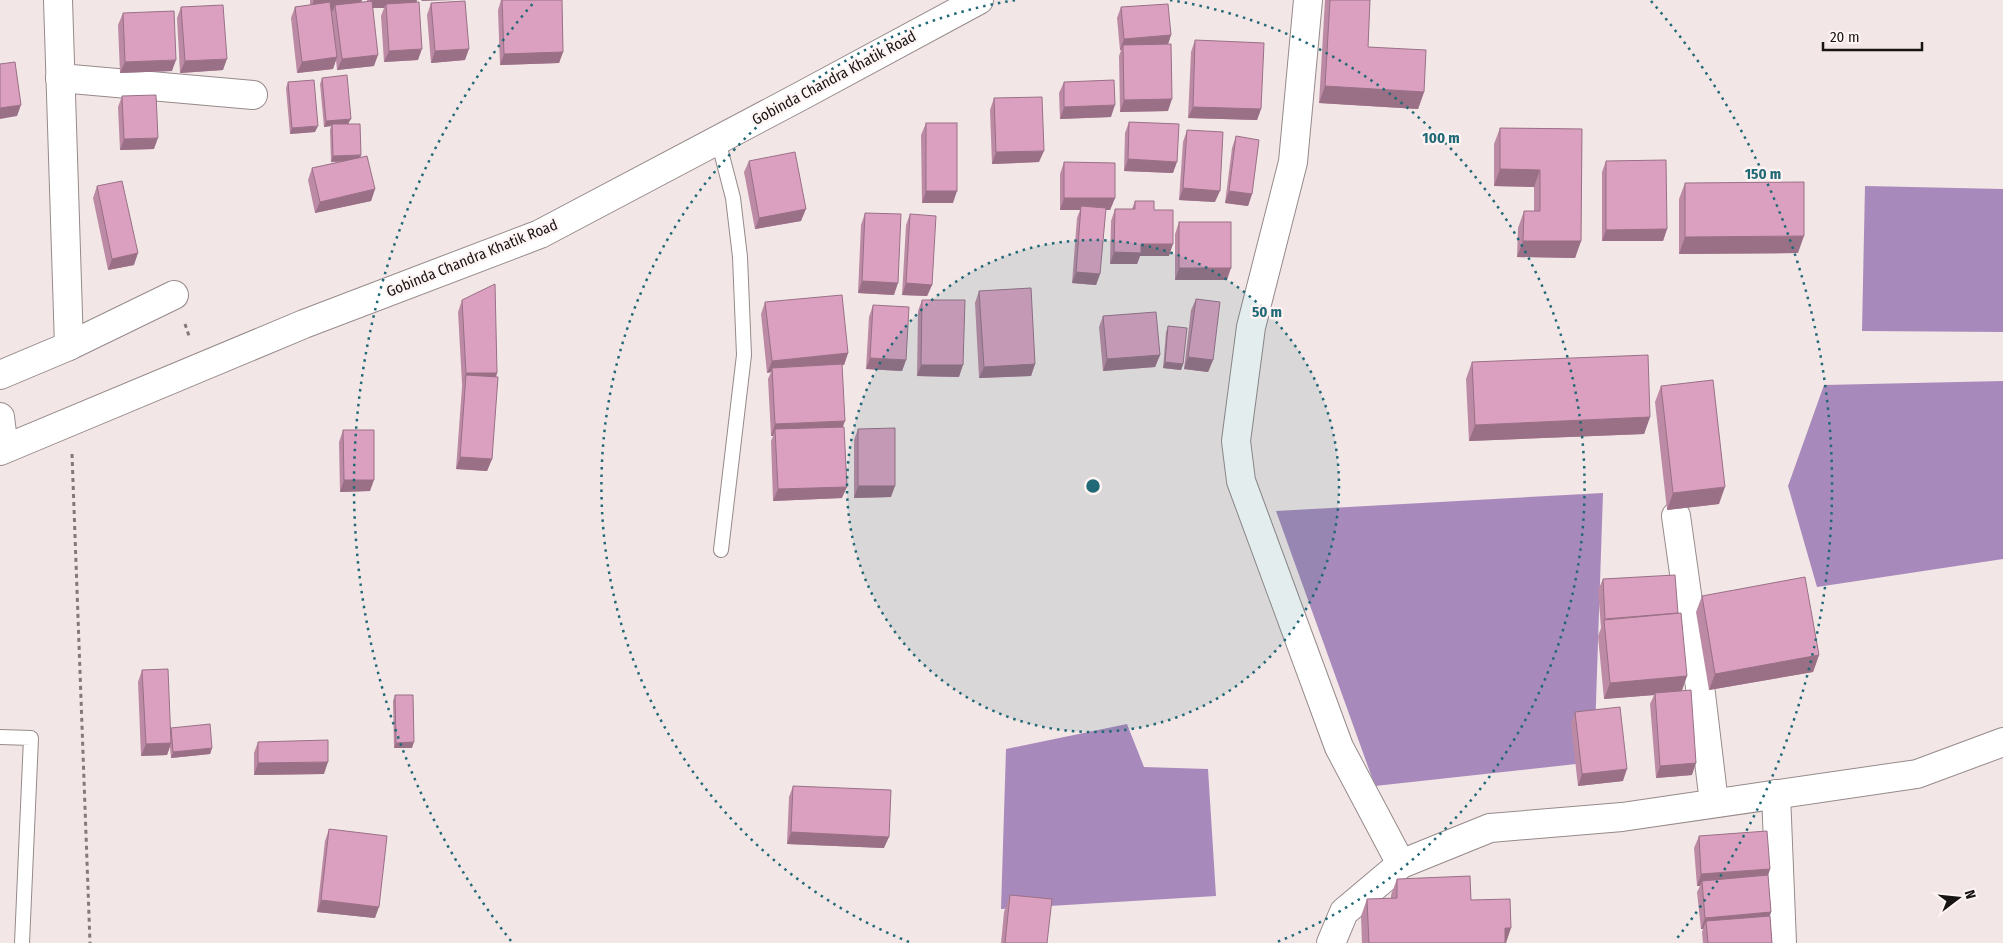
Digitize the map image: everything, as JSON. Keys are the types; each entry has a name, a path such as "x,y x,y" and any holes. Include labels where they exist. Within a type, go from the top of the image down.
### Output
{"street":[{"path":"58,0 69,346"},
{"name":"Gobinda Chandra Khatik Road","path":"2,450 304,324 540,234 979,0"},
{"path":"1308,0 1293,162 1250,327 1236,441 1241,481 1339,747 1401,864"},
{"path":"60,78 253,95"},
{"path":"0,375 69,346 174,295"},
{"path":"0,417 2,450"},
{"path":"1676,516 1714,803"},
{"path":"1331,943 1344,912 1401,864 1490,828 1622,817 1917,774 2003,742"},
{"path":"1776,794 1782,943"}],"lane":[{"path":"718,140 734,208 740,257 744,355 721,550"},
{"path":"0,737 31,738 22,943"}],"path":[{"path":"174,295 201,367"},
{"path":"71,422 90,943"}],"shaded area":[{"path":"1865,186 2003,189 2003,332 1862,331"},
{"path":"2003,381 2003,559 1817,587 1788,486 1824,385"},
{"path":"1603,493 1594,762 1375,786 1276,511"},
{"path":"1127,724 1144,767 1208,769 1216,896 1001,909 1006,749"}],"building":[{"path":"502,0 562,0 563,52 504,54"},
{"path":"1330,0 1370,0 1368,47 1426,50 1424,92 1325,86"},
{"path":"372,1 378,55 342,59 335,5"},
{"path":"465,1 469,49 435,51 431,3"},
{"path":"330,2 337,57 302,62 295,7"},
{"path":"419,2 422,49 389,51 386,4"},
{"path":"1168,4 1171,35 1124,39 1121,7"},
{"path":"223,5 227,59 185,61 181,7"},
{"path":"174,11 176,60 125,62 123,13"},
{"path":"1195,40 1264,43 1261,109 1193,107"},
{"path":"1171,44 1172,99 1124,100 1123,45"},
{"path":"15,62 21,105 0,108 0,64"},
{"path":"347,75 351,119 326,121 322,78"},
{"path":"314,80 318,126 292,128 288,82"},
{"path":"1114,80 1115,105 1064,107 1064,82"},
{"path":"156,95 158,138 124,139 122,96"},
{"path":"1042,97 1044,151 996,152 994,98"},
{"path":"1129,122 1179,124 1177,162 1128,159"},
{"path":"926,123 957,123 957,191 926,191"},
{"path":"332,124 360,124 361,155 333,156"},
{"path":"1500,128 1582,129 1581,241 1523,241 1524,211 1540,211 1540,170 1500,169"},
{"path":"1187,130 1223,132 1220,191 1183,188"},
{"path":"1236,136 1259,140 1252,194 1229,191"},
{"path":"795,152 806,209 759,218 749,161"},
{"path":"367,156 375,189 320,202 312,168"},
{"path":"1666,160 1667,229 1606,230 1606,161"},
{"path":"1064,162 1115,163 1115,198 1064,198"},
{"path":"122,181 138,253 112,259 97,186"},
{"path":"1804,182 1804,236 1685,237 1685,183"},
{"path":"1135,201 1154,201 1154,210 1173,210 1173,244 1141,244 1141,253 1114,252 1115,209 1135,209"},
{"path":"1081,206 1106,208 1100,274 1076,272"},
{"path":"865,213 901,214 898,283 862,281"},
{"path":"910,214 936,216 932,285 906,283"},
{"path":"1179,222 1231,222 1231,268 1179,268"},
{"path":"495,284 497,373 466,373 462,300"},
{"path":"1031,288 1035,364 984,367 979,291"},
{"path":"842,295 848,353 772,361 765,302"},
{"path":"1196,299 1220,302 1213,360 1188,357"},
{"path":"922,300 965,300 963,365 921,365"},
{"path":"873,305 909,307 906,360 870,358"},
{"path":"1156,312 1160,355 1107,359 1103,316"},
{"path":"1168,326 1187,328 1183,364 1165,362"},
{"path":"1648,355 1650,417 1475,425 1472,362"},
{"path":"842,364 845,421 775,424 772,368"},
{"path":"466,375 498,377 492,459 460,457"},
{"path":"1713,380 1725,487 1673,493 1661,386"},
{"path":"844,427 847,487 778,489 775,429"},
{"path":"895,428 895,486 858,486 858,429"},
{"path":"343,430 374,430 374,480 344,480"},
{"path":"1675,575 1678,613 1605,619 1603,579"},
{"path":"1805,577 1819,655 1715,674 1702,596"},
{"path":"1681,613 1687,676 1610,683 1604,620"},
{"path":"168,669 171,743 146,744 142,670"},
{"path":"1691,690 1696,763 1660,766 1655,693"},
{"path":"395,695 413,695 414,742 396,743"},
{"path":"1620,707 1627,769 1582,774 1575,712"},
{"path":"210,724 212,748 173,752 171,728"},
{"path":"328,740 328,762 258,763 258,742"},
{"path":"793,786 891,790 889,837 791,832"},
{"path":"329,829 387,836 379,907 321,900"},
{"path":"1767,831 1770,869 1701,874 1699,836"},
{"path":"1768,875 1771,912 1705,918 1702,881"},
{"path":"1470,876 1471,900 1510,899 1511,928 1505,928 1505,943 1369,943 1367,899 1397,898 1397,879"},
{"path":"1010,895 1052,899 1047,943 1005,943"},
{"path":"1770,916 1772,943 1708,943 1706,921"}]}
